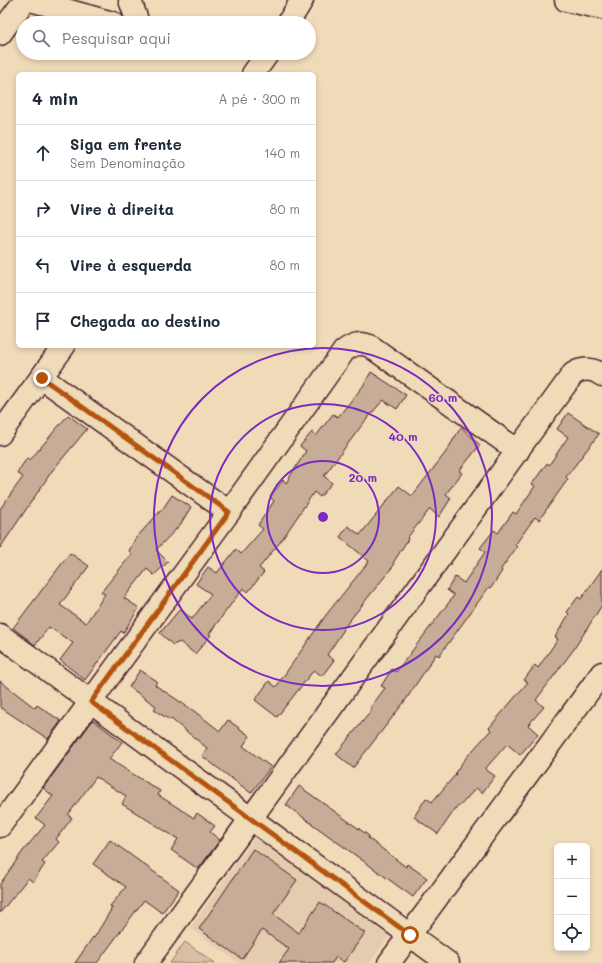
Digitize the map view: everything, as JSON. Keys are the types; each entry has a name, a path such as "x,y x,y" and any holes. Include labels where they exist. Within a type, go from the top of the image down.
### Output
{"main road":[{"path":"0,34 25,0"},
{"path":"30,0 88,16"},
{"path":"130,0 136,16"},
{"path":"292,16 302,0"},
{"path":"566,0 602,8"},
{"path":"254,72 263,60"},
{"path":"0,826 229,512 344,351 356,344 370,346 518,451"},
{"path":"0,434 63,348"},
{"path":"146,963 573,374 582,370 588,370 602,375"},
{"path":"42,378 229,512"},
{"path":"0,635 448,963"},
{"path":"389,963 602,673"}],"shaded area":[{"path":"255,837 390,935 370,963 239,963 190,928"},
{"path":"185,942 215,963 170,963"}],"building":[{"path":"371,372 406,395 397,409 383,400 362,425 324,476 332,483 320,497 314,492 281,541 259,568 264,572 248,592 243,588 209,634 211,635 195,654 180,642 173,645 160,633 180,609 192,619 211,594 196,584 208,567 217,573 236,549 241,554 263,529 258,525 274,501 270,497 283,480 286,483 306,451 300,446 312,432 316,436 333,414 338,417 363,386"},
{"path":"568,413 599,434 566,477 568,479 539,520 535,517 515,545 517,547 501,569 502,571 491,588 489,587 439,656 436,654 405,701 353,768 336,754 372,710 370,708 385,688 381,686 392,669 396,672 450,601 454,595 447,590 455,577 464,583 485,552 480,548 494,530 498,533 513,512 516,514 535,486 532,484 547,463 549,465 568,437 557,429"},
{"path":"68,415 87,429 52,471 0,548 0,509 23,477 17,473 27,458 30,460"},
{"path":"461,427 480,445 459,471 462,473 446,494 451,498 439,517 430,509 407,538 408,539 393,563 394,565 342,630 343,631 327,655 334,660 322,676 314,670 277,717 255,700 269,681 276,687 326,615 369,561 340,537 348,526 360,535 399,486 412,496 446,452"},
{"path":"172,495 191,507 180,525 156,550 168,562 154,575 147,569 124,598 139,608 123,633 121,631 85,680 60,660 73,643 49,627 35,645 13,628 70,553 89,566 60,605 86,623 105,594 101,592 132,554 129,551 135,539 164,507"},
{"path":"602,569 602,605 574,649 536,700 544,707 528,725 538,734 520,755 507,744 485,769 495,776 482,793 476,788 459,807 458,805 438,834 414,817 426,798 432,802 456,774 455,773 464,760 491,730 489,728 528,682 524,680 535,665 538,668 558,639 555,637 569,614 567,612 578,597 581,599"},
{"path":"140,670 157,681 155,685 194,711 220,731 228,720 250,736 243,746 271,767 251,793 202,756 207,748 171,719 170,720 154,710 156,706 129,687"},
{"path":"0,681 35,708 37,705 61,721 48,739 0,707"},
{"path":"93,720 122,742 109,759 160,791 158,795 194,818 197,813 215,826 210,832 220,840 198,869 171,850 178,839 122,804 126,796 96,777 68,815 72,818 56,839 59,842 42,862 45,864 33,882 28,878 0,913 0,884 23,851 45,825 36,818 53,796 43,788"},
{"path":"299,786 369,836 368,838 406,867 407,864 427,878 413,897 286,805"},
{"path":"110,840 179,890 162,913 144,900 97,963 75,963 93,937 94,938 112,908 110,906 126,887 93,864"},
{"path":"253,849 297,880 273,914 299,933 320,902 365,933 344,962 336,957 332,963 279,963 289,949 262,930 242,959 199,929"}],"route":[{"path":"42,378 229,512 91,702 410,935"}]}
